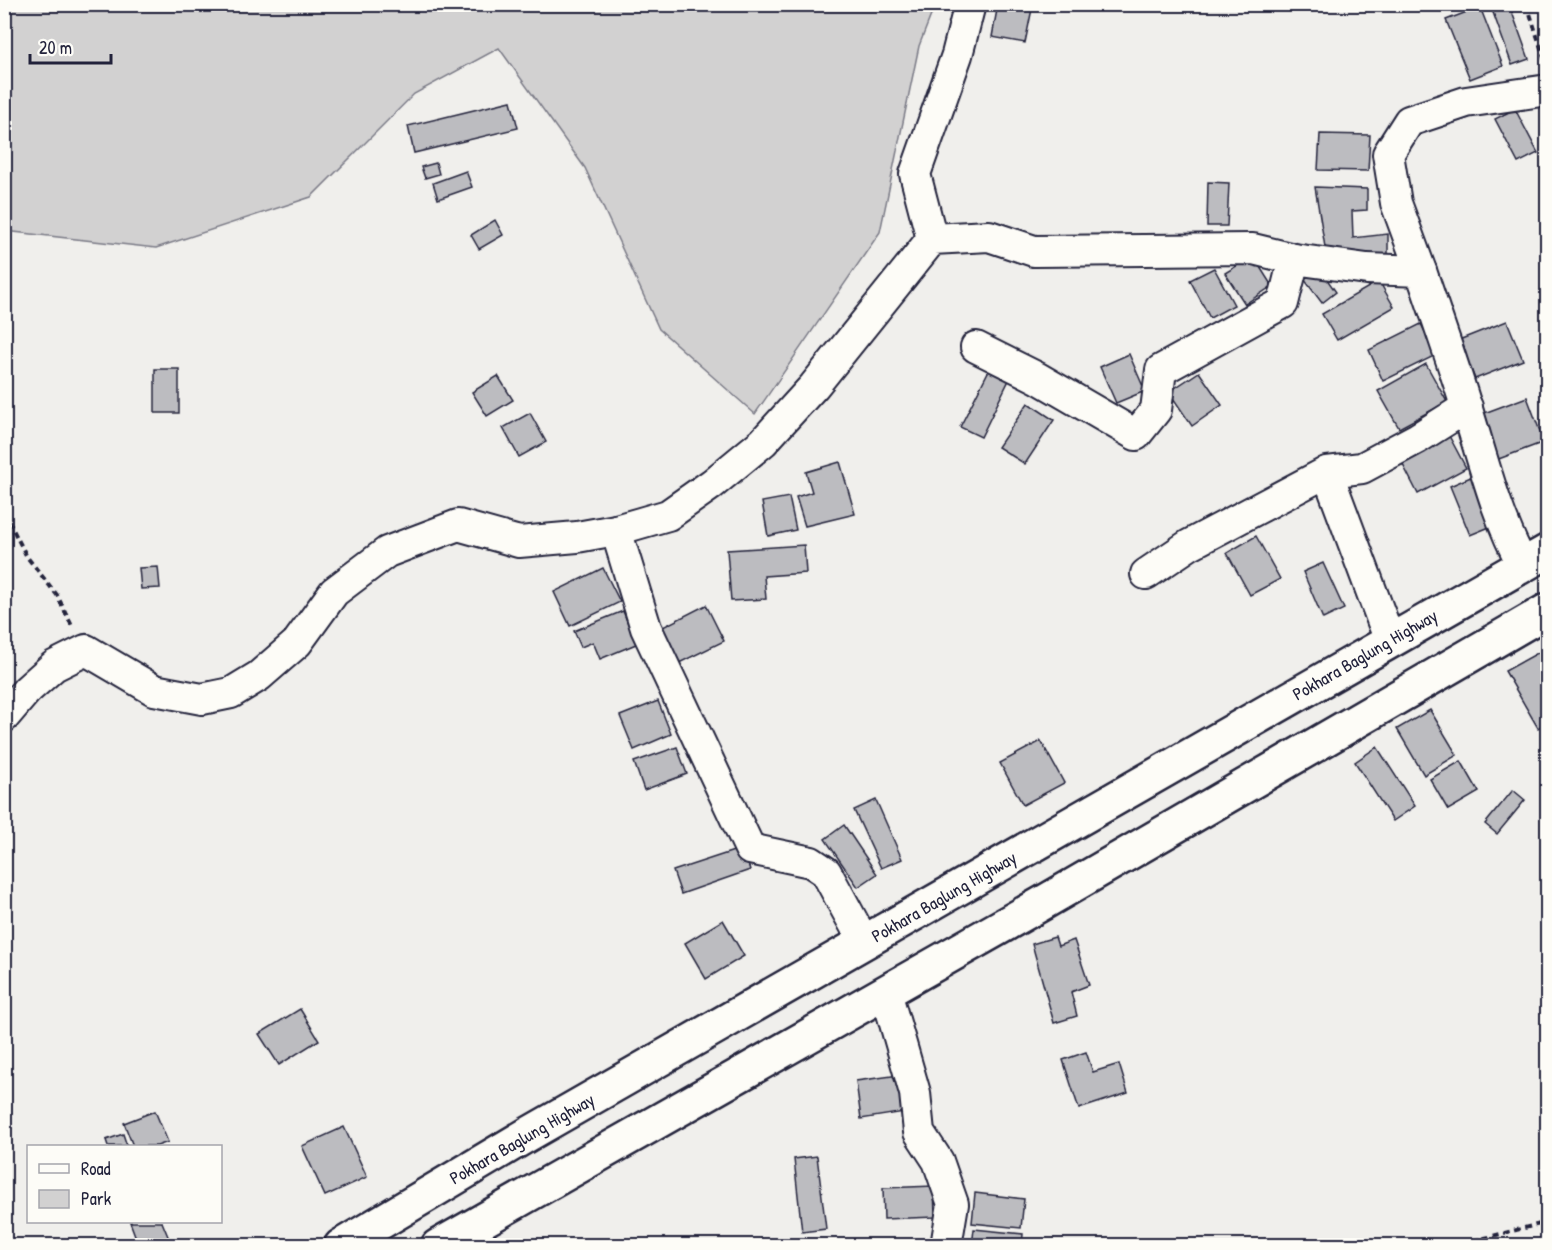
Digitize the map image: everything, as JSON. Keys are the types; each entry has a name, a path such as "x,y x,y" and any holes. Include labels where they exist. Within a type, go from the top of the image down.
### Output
{"highway":[{"name":"Pokhara Baglung Highway","path":"341,1245 526,1135 1535,558"},
{"path":"438,1245 1229,796 1548,610"}],"street":[{"path":"932,239 915,174 957,55 970,4"},
{"path":"1535,558 1511,544 1467,407 1396,203 1388,154 1409,122 1466,102 1548,90"},
{"path":"4,717 27,690 54,666 86,650 154,690 202,699 231,693 259,676 297,643 334,592 387,552 458,525 519,542 577,537 616,530 668,515 712,484 763,442 814,386 932,239 989,236 1034,251 1252,249 1294,259 1367,269 1421,271"},
{"path":"976,347 1038,378 1136,435 1156,410 1161,370 1283,303 1294,259"},
{"path":"1146,574 1189,545 1328,472 1362,468 1418,438 1467,407"},
{"path":"1328,472 1390,641"},
{"path":"616,530 645,628 750,849 811,862 826,872 864,942"},
{"path":"886,992 915,1093 919,1132 938,1161 953,1204 946,1245"}],"path":[{"path":"1527,4 1548,67"},
{"path":"4,512 27,557 57,595 86,650"},
{"path":"1453,1245 1548,1222"}],"green space":[{"path":"5,4 935,5 919,46 880,232 755,414 659,329 585,168 499,48 414,94 311,197 156,248 5,231"}],"building":[{"path":"998,4 1033,4 1025,43 992,37"},
{"path":"1490,4 1509,4 1529,59 1512,65"},
{"path":"1480,7 1503,66 1470,79 1446,20"},
{"path":"511,101 518,128 414,153 408,126"},
{"path":"1515,109 1538,153 1518,163 1495,119"},
{"path":"1320,134 1370,135 1368,171 1318,170"},
{"path":"436,163 439,174 425,178 421,167"},
{"path":"466,171 472,187 438,199 433,183"},
{"path":"1208,182 1229,183 1227,226 1207,226"},
{"path":"1315,187 1367,189 1367,210 1352,211 1353,238 1388,234 1388,256 1326,253"},
{"path":"495,220 503,235 479,249 471,235"},
{"path":"1253,256 1272,286 1245,304 1225,273"},
{"path":"1214,268 1234,305 1210,318 1190,280"},
{"path":"1319,268 1336,292 1322,303 1304,279"},
{"path":"1379,281 1394,307 1337,340 1322,314"},
{"path":"1507,321 1523,360 1475,379 1459,340"},
{"path":"1421,324 1436,355 1383,381 1369,350"},
{"path":"1129,354 1145,391 1116,403 1100,367"},
{"path":"1426,364 1447,402 1399,428 1378,391"},
{"path":"155,369 179,369 179,413 155,413"},
{"path":"989,370 1009,380 981,437 960,427"},
{"path":"1199,372 1222,405 1192,426 1169,392"},
{"path":"498,376 513,400 487,416 472,392"},
{"path":"1527,397 1544,442 1496,460 1479,415"},
{"path":"1028,403 1054,420 1025,464 998,447"},
{"path":"530,413 546,442 519,457 503,428"},
{"path":"1447,432 1466,468 1418,494 1399,457"},
{"path":"840,462 855,514 805,526 796,497 812,492 806,472"},
{"path":"1473,476 1492,526 1470,535 1450,486"},
{"path":"789,497 796,530 768,536 762,502"},
{"path":"1256,536 1280,579 1250,595 1227,553"},
{"path":"804,545 806,573 764,576 766,599 731,601 727,550"},
{"path":"1323,563 1344,609 1323,619 1303,572"},
{"path":"158,567 160,588 141,589 139,568"},
{"path":"603,568 620,602 570,626 554,592"},
{"path":"706,605 724,641 677,664 659,629"},
{"path":"623,611 636,644 600,659 593,642 581,647 574,631"},
{"path":"1543,650 1548,657 1548,722 1538,728 1505,671"},
{"path":"658,701 671,734 634,750 620,716"},
{"path":"1430,710 1457,755 1424,775 1397,729"},
{"path":"1041,741 1064,783 1023,805 1000,763"},
{"path":"677,747 687,774 644,790 634,762"},
{"path":"1377,747 1415,806 1393,821 1355,762"},
{"path":"1461,761 1479,792 1448,810 1430,779"},
{"path":"1513,790 1525,800 1497,834 1485,824"},
{"path":"876,800 902,859 881,868 854,810"},
{"path":"844,825 877,874 858,887 825,839"},
{"path":"743,848 750,870 681,894 673,871"},
{"path":"723,920 744,956 706,979 685,943"},
{"path":"1055,937 1058,946 1074,940 1089,985 1071,992 1077,1016 1054,1023 1032,944"},
{"path":"300,1009 319,1040 279,1065 259,1034"},
{"path":"1086,1052 1093,1072 1119,1064 1128,1093 1079,1109 1063,1060"},
{"path":"899,1075 905,1112 861,1119 856,1081"},
{"path":"155,1111 168,1142 160,1145 133,1145 124,1123"},
{"path":"344,1127 367,1177 325,1196 302,1146"},
{"path":"123,1134 127,1145 108,1145 106,1140"},
{"path":"817,1156 826,1229 802,1232 794,1159"},
{"path":"934,1186 935,1217 884,1219 883,1188"},
{"path":"975,1193 1024,1199 1021,1228 972,1223"},
{"path":"130,1223 162,1223 172,1246 139,1246"},
{"path":"974,1229 1023,1234 1022,1246 972,1246"},
{"path":"125,1238 128,1246 109,1246"}]}
